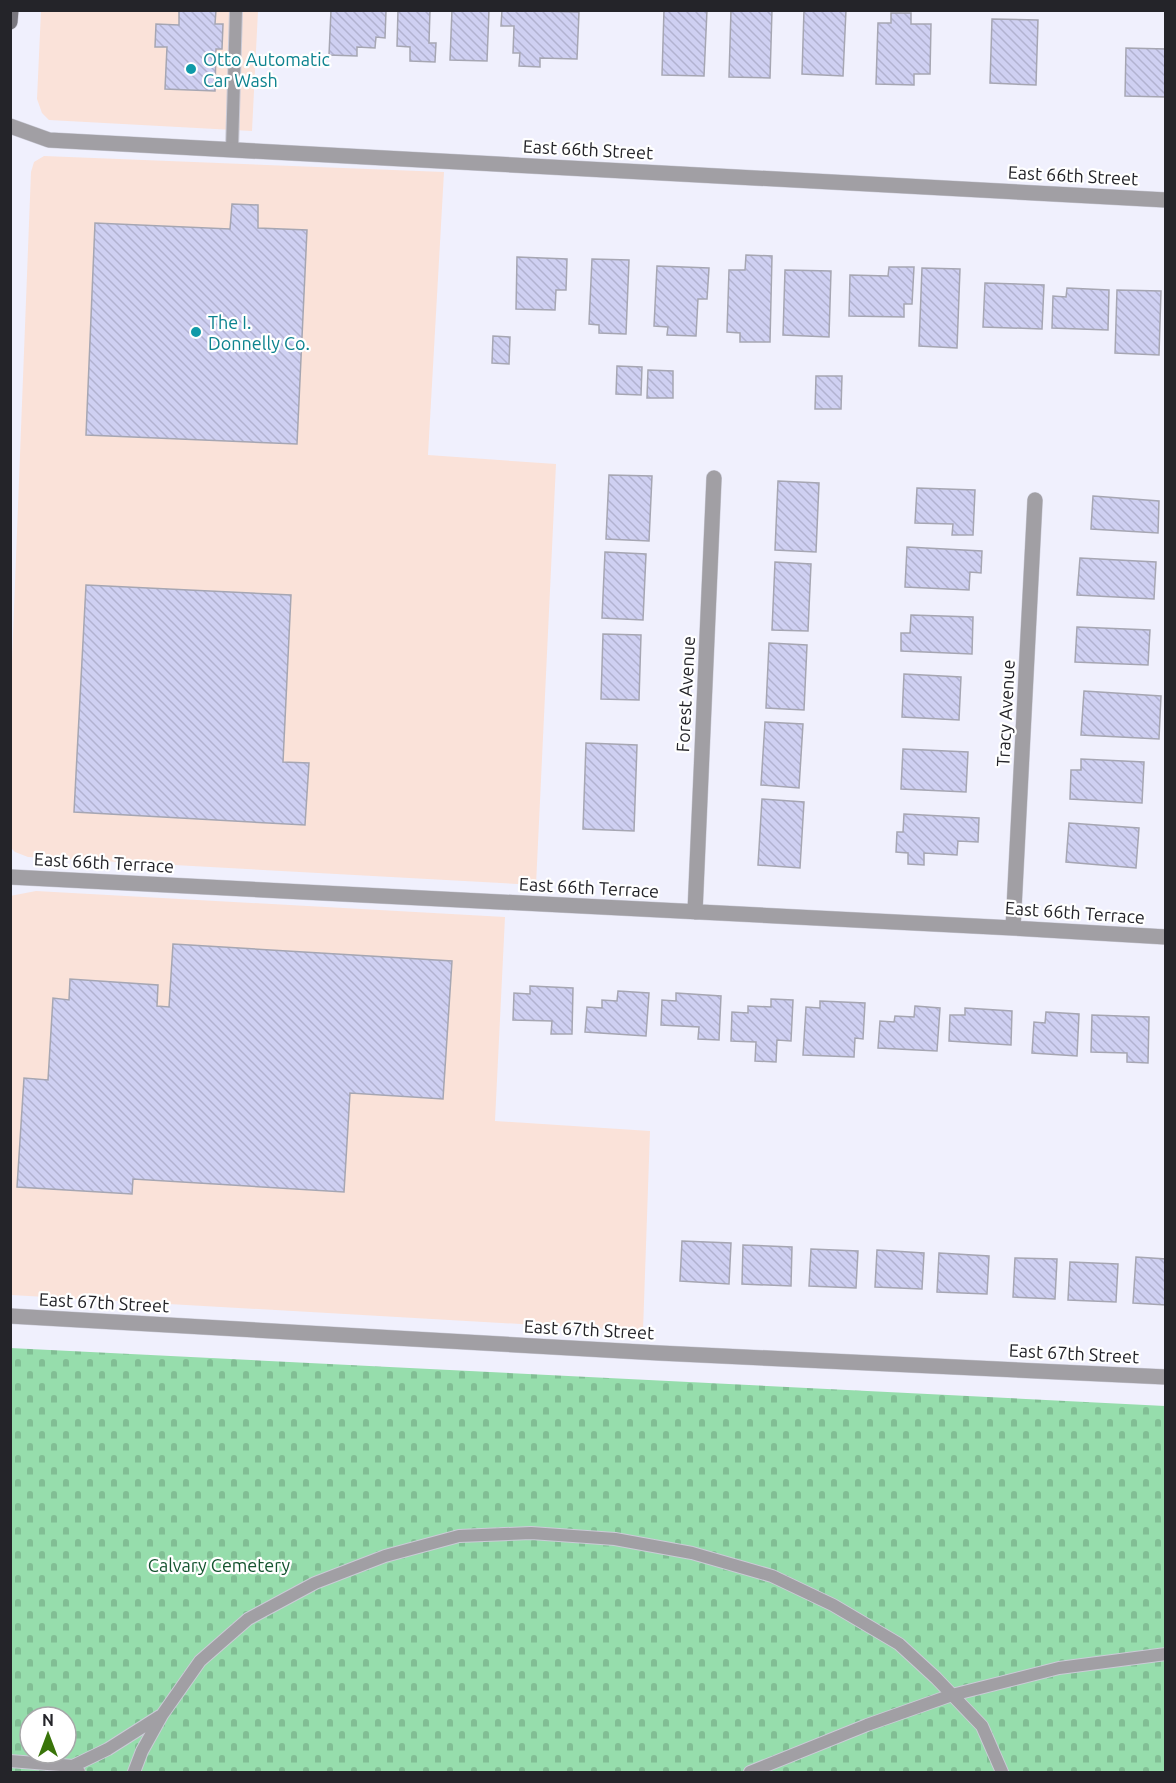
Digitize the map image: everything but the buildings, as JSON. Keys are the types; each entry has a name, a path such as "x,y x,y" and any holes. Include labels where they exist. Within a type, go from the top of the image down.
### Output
{"main road":[{"path":"10,22 11,10"}],"street":[{"name":"East 66th Street","path":"10,126 49,140 1166,200"},
{"name":"Forest Avenue","path":"694,912 714,478"},
{"name":"Tracy Avenue","path":"1013,928 1035,500"},
{"name":"East 66th Terrace","path":"10,877 1166,937"},
{"name":"East 67th Street","path":"10,1316 658,1353 1166,1377"}],"lane":[{"path":"231,149 236,10"},
{"path":"134,1773 142,1750 162,1715 201,1661 248,1619 315,1583 386,1556 459,1536 531,1533 626,1541 692,1553 772,1576 833,1605 899,1644 952,1695 982,1726 1002,1773"},
{"path":"750,1773 867,1725 952,1695 1059,1668 1166,1654"},
{"path":"10,1761 76,1769 162,1715"}],"shaded area":[{"path":"41,11 258,11 252,131 49,120 42,113 37,99"},
{"path":"44,156 444,172 428,455 556,464 536,885 28,857 11,848 11,686 31,172 34,162"},
{"path":"36,891 505,917 495,1121 650,1131 643,1331 11,1295 10,896"}],"green space":[{"name":"Calvary Cemetery","path":"10,1348 1165,1406 1165,1772 11,1772"}],"place":[{"name":"Otto Automatic Car Wash","path":"191,69"},
{"name":"The I. Donnelly Co.","path":"196,332"}]}
